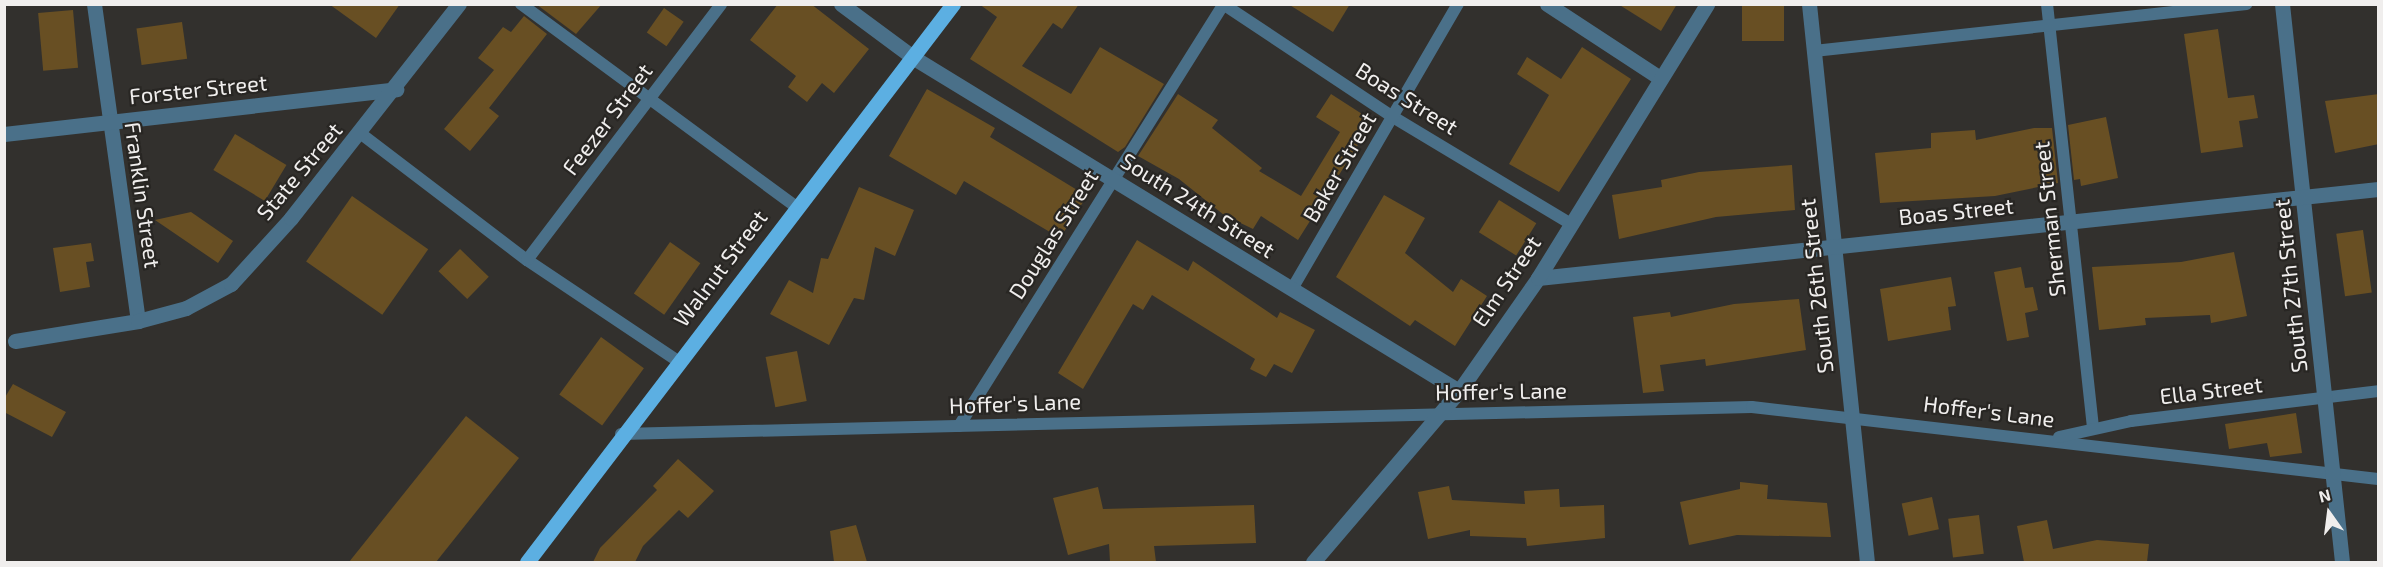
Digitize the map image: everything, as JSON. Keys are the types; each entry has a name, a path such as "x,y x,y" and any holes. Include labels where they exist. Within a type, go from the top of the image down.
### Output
{"main road":[{"name":"Walnut Street","path":"527,562 621,434 914,58 953,4"}],"street":[{"name":"Franklin Street","path":"94,4 138,321"},
{"name":"State Street","path":"15,341 138,321 186,308 231,284 396,89 459,4"},
{"name":"South 24th Street","path":"841,4 914,58 1459,391"},
{"path":"1547,4 1660,78"},
{"name":"Elm Street","path":"1313,562 1459,391 1538,278 1707,4"},
{"name":"South 26th Street","path":"1809,4 1867,562"},
{"name":"South 27th Street","path":"2282,4 2342,562"},
{"name":"Forster Street","path":"4,134 396,89"},
{"name":"Boas Street","path":"1538,278 2379,189"}],"lane":[{"path":"521,4 648,100 796,207"},
{"name":"Feezer Street","path":"527,260 721,4"},
{"name":"Baker Street","path":"1292,289 1458,4"},
{"name":"Sherman Street","path":"2047,4 2093,429"},
{"path":"1814,51 2246,4"},
{"name":"Boas Street","path":"1223,5 1393,117 1570,224"},
{"name":"Douglas Street","path":"959,426 1112,178 1223,5"},
{"path":"360,133 527,260 678,361"},
{"name":"Ella Street","path":"2049,439 2093,429 2325,397 2379,392"},
{"name":"Hoffer's Lane","path":"621,434 1752,407 1852,415 2379,479"}],"building":[{"path":"329,4 400,4 376,38"},
{"path":"536,4 602,4 576,34"},
{"path":"778,4 811,4 869,49 834,93 822,83 807,102 788,87 796,76 750,40"},
{"path":"979,4 1079,4 1062,29 1053,23 1022,66 1071,94 1100,47 1164,84 1125,147 1118,152 970,59 997,17"},
{"path":"1288,4 1350,4 1333,32"},
{"path":"1618,4 1677,4 1661,31"},
{"path":"1742,4 1784,4 1784,41 1742,41"},
{"path":"664,8 684,22 666,46 647,33"},
{"path":"73,10 78,68 43,71 38,13"},
{"path":"524,16 547,34 489,108 499,116 470,151 444,129 494,70 478,58 503,27 511,32"},
{"path":"182,22 187,59 142,65 136,28"},
{"path":"2218,29 2228,98 2254,95 2258,118 2239,121 2243,147 2201,153 2184,34"},
{"path":"1582,47 1631,79 1559,192 1509,164 1549,95 1517,74 1527,57 1561,79"},
{"path":"927,89 995,128 990,137 1087,196 1060,238 964,181 956,195 889,156"},
{"path":"1178,94 1218,120 1212,128 1262,168 1259,171 1301,196 1340,132 1316,117 1331,94 1373,121 1298,240 1261,216 1253,229 1224,215 1179,179 1138,156"},
{"path":"2379,94 2379,144 2335,153 2325,101"},
{"path":"2106,117 2118,178 2081,186 2080,179 2074,180 2068,125"},
{"path":"2034,128 2052,128 2058,183 1995,196 1880,203 1875,153 1931,148 1931,133 1975,130 1976,140"},
{"path":"235,134 286,165 265,201 213,170"},
{"path":"1792,165 1795,210 1716,217 1619,239 1612,195 1662,187 1661,180 1699,172"},
{"path":"859,187 914,210 895,256 875,247 864,300 854,298 829,345 770,314 789,280 813,293 821,258 828,259"},
{"path":"1384,195 1425,218 1405,253 1453,292 1461,279 1487,296 1455,346 1415,320 1410,326 1336,277"},
{"path":"352,196 428,249 382,315 306,262"},
{"path":"1499,200 1536,223 1516,256 1479,232"},
{"path":"191,212 233,241 218,263 155,220"},
{"path":"2363,230 2372,292 2345,296 2336,234"},
{"path":"1137,240 1188,271 1193,261 1277,318 1280,312 1315,330 1292,373 1274,364 1266,377 1250,369 1255,359 1152,295 1143,310 1133,304 1083,389 1058,373"},
{"path":"670,242 700,263 664,315 634,294"},
{"path":"91,243 94,261 86,262 90,287 60,292 53,248"},
{"path":"460,249 489,277 467,299 438,271"},
{"path":"2234,252 2247,316 2211,323 2210,315 2145,318 2146,325 2099,330 2092,267 2181,262"},
{"path":"2021,267 2025,288 2033,287 2038,310 2025,313 2029,337 2007,341 1994,272"},
{"path":"1951,277 1956,306 1948,307 1951,330 1888,341 1880,289"},
{"path":"1799,299 1806,350 1706,366 1705,359 1660,365 1664,391 1643,393 1633,317 1670,312 1671,317 1734,304"},
{"path":"601,337 644,368 602,426 559,394"},
{"path":"797,351 807,401 775,407 766,357"},
{"path":"13,384 66,412 52,437 4,412 4,399"},
{"path":"2296,413 2302,453 2270,457 2267,443 2229,449 2225,424"},
{"path":"466,416 519,458 436,562 349,562"},
{"path":"678,459 714,491 688,518 679,510 643,546 635,562 593,562 600,548 657,490 653,486"},
{"path":"1740,482 1768,485 1767,499 1827,503 1831,537 1737,535 1689,545 1680,502 1740,489"},
{"path":"1449,486 1452,500 1525,504 1524,491 1559,489 1560,507 1604,505 1605,538 1527,546 1526,538 1470,536 1470,530 1428,539 1418,492"},
{"path":"1098,487 1103,509 1254,505 1256,543 1154,546 1156,562 1110,562 1109,544 1068,555 1053,498"},
{"path":"1932,497 1939,529 1909,536 1902,503"},
{"path":"1979,515 1984,554 1953,557 1948,519"},
{"path":"2047,520 2053,549 2097,540 2149,544 2147,562 2024,562 2017,526"},
{"path":"856,525 867,562 834,562 830,531"}]}
